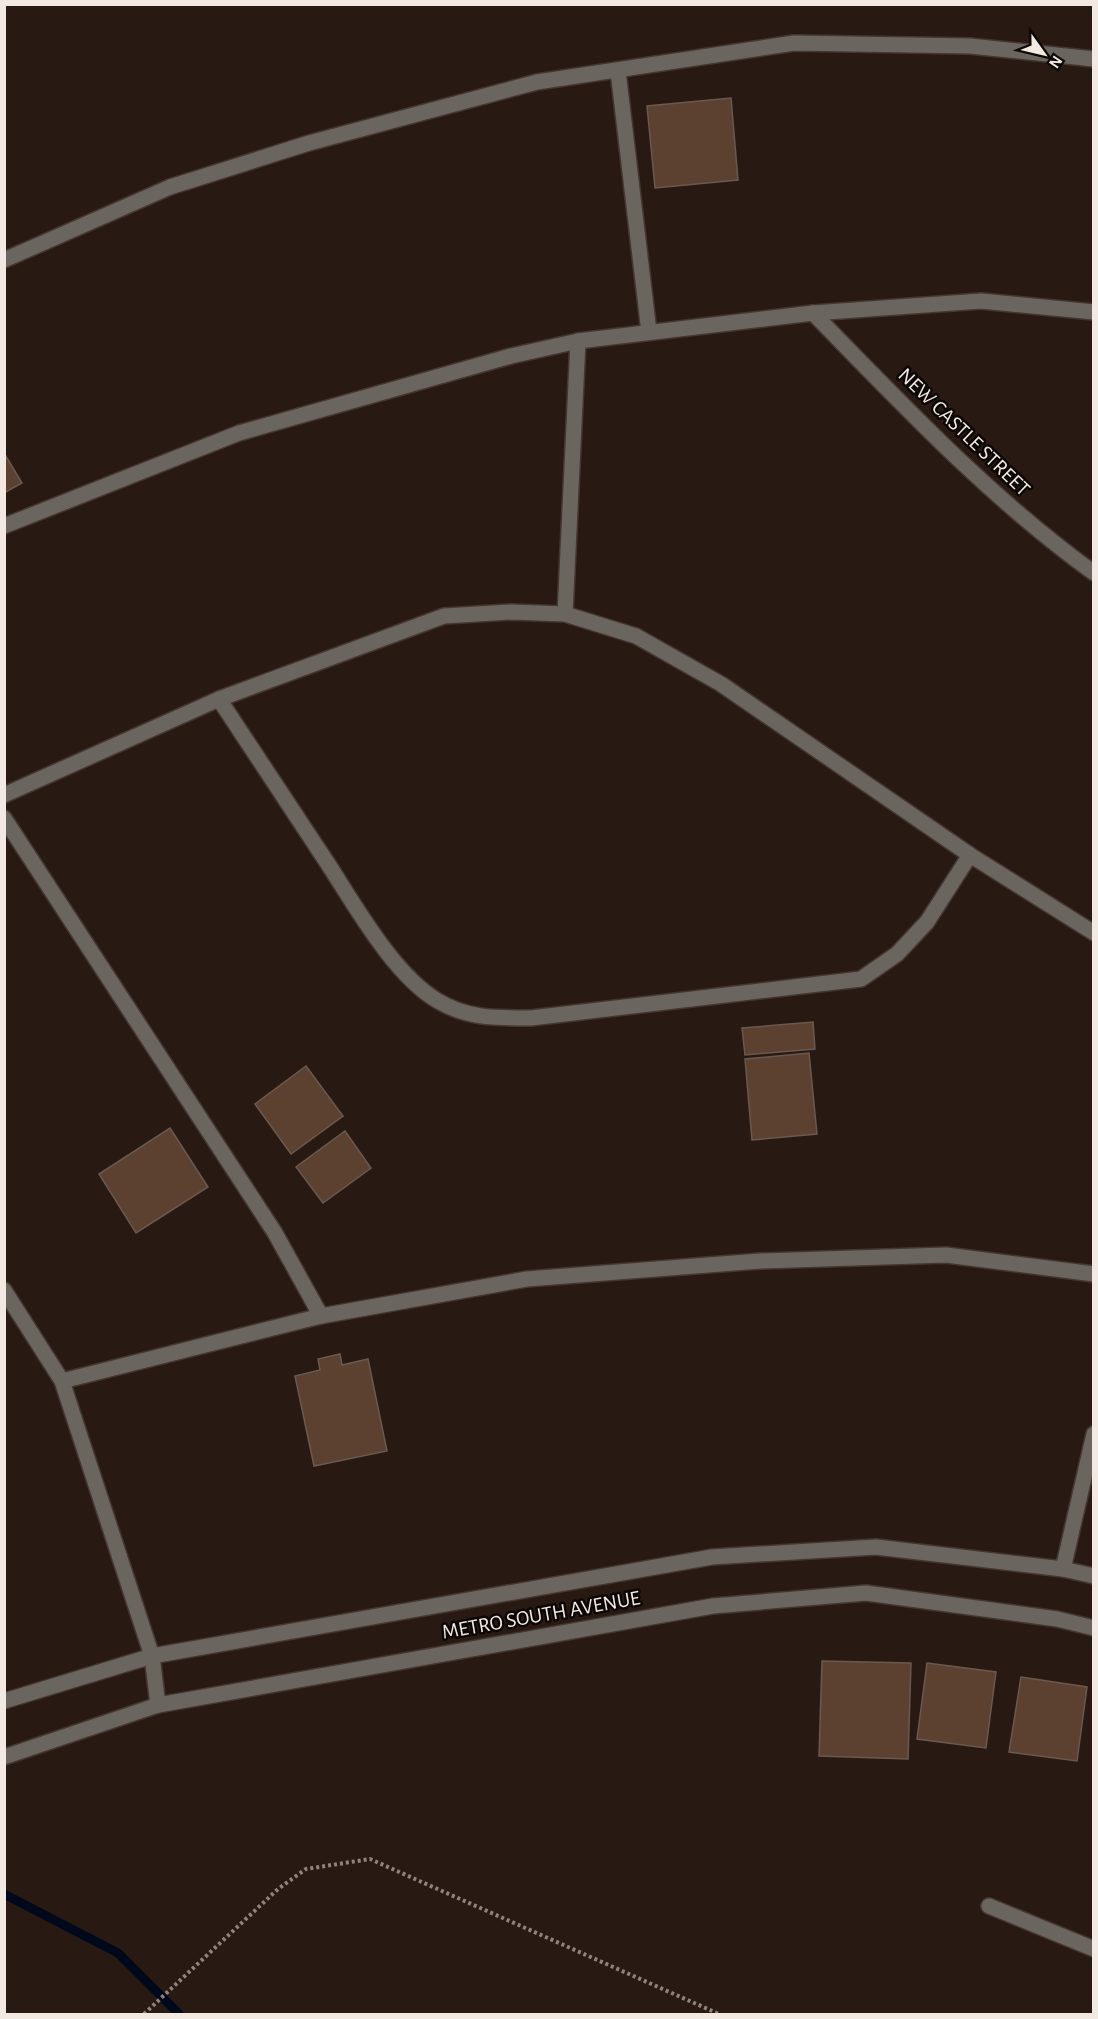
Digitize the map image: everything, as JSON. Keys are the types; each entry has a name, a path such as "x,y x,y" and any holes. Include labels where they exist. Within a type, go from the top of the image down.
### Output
{"street":[{"path":"4,260 170,187 309,143 537,82 794,43 970,46 1094,59"},
{"path":"618,71 649,332"},
{"path":"4,526 239,433 511,356 578,341 813,313 981,301 1094,312"},
{"name":"NEW CASTLE STREET","path":"813,313 945,448 1052,543 1094,573"},
{"path":"565,614 578,341"},
{"path":"4,795 219,699 444,616 511,612 565,614 636,636 721,684 970,855 1094,933"},
{"path":"219,699 367,924 409,978 437,1000 456,1010 486,1018 531,1018 861,979 897,954 927,922 970,855"},
{"path":"4,818 275,1233 321,1316"},
{"path":"62,1381 321,1316 527,1279 759,1262 946,1255 1094,1274"},
{"path":"4,1290 62,1381 152,1656 158,1705"},
{"path":"1063,1569 1094,1434"},
{"name":"METRO SOUTH AVENUE","path":"4,1701 152,1656 712,1557 876,1547 1063,1569 1094,1576"},
{"name":"METRO SOUTH AVENUE","path":"4,1757 158,1705 713,1606 866,1593 1057,1619 1094,1628"},
{"path":"989,1906 1094,1949"}],"path":[{"path":"144,2014 278,1889 306,1869 370,1859 719,2014"}],"building":[{"path":"731,98 738,180 655,188 647,106"},
{"path":"4,453 22,483 4,493"},
{"path":"813,1022 815,1049 745,1055 742,1028"},
{"path":"809,1053 817,1134 752,1140 745,1059"},
{"path":"306,1066 343,1116 291,1154 255,1104"},
{"path":"170,1128 208,1187 136,1233 99,1174"},
{"path":"345,1131 371,1168 323,1203 296,1167"},
{"path":"340,1354 342,1365 368,1359 387,1451 314,1466 295,1376 320,1370 318,1359"},
{"path":"822,1661 911,1663 908,1759 819,1756"},
{"path":"927,1663 996,1672 986,1748 917,1739"},
{"path":"1021,1677 1087,1687 1077,1761 1009,1752"}],"waterway":[{"path":"4,1894 118,1953 179,2014"}]}
